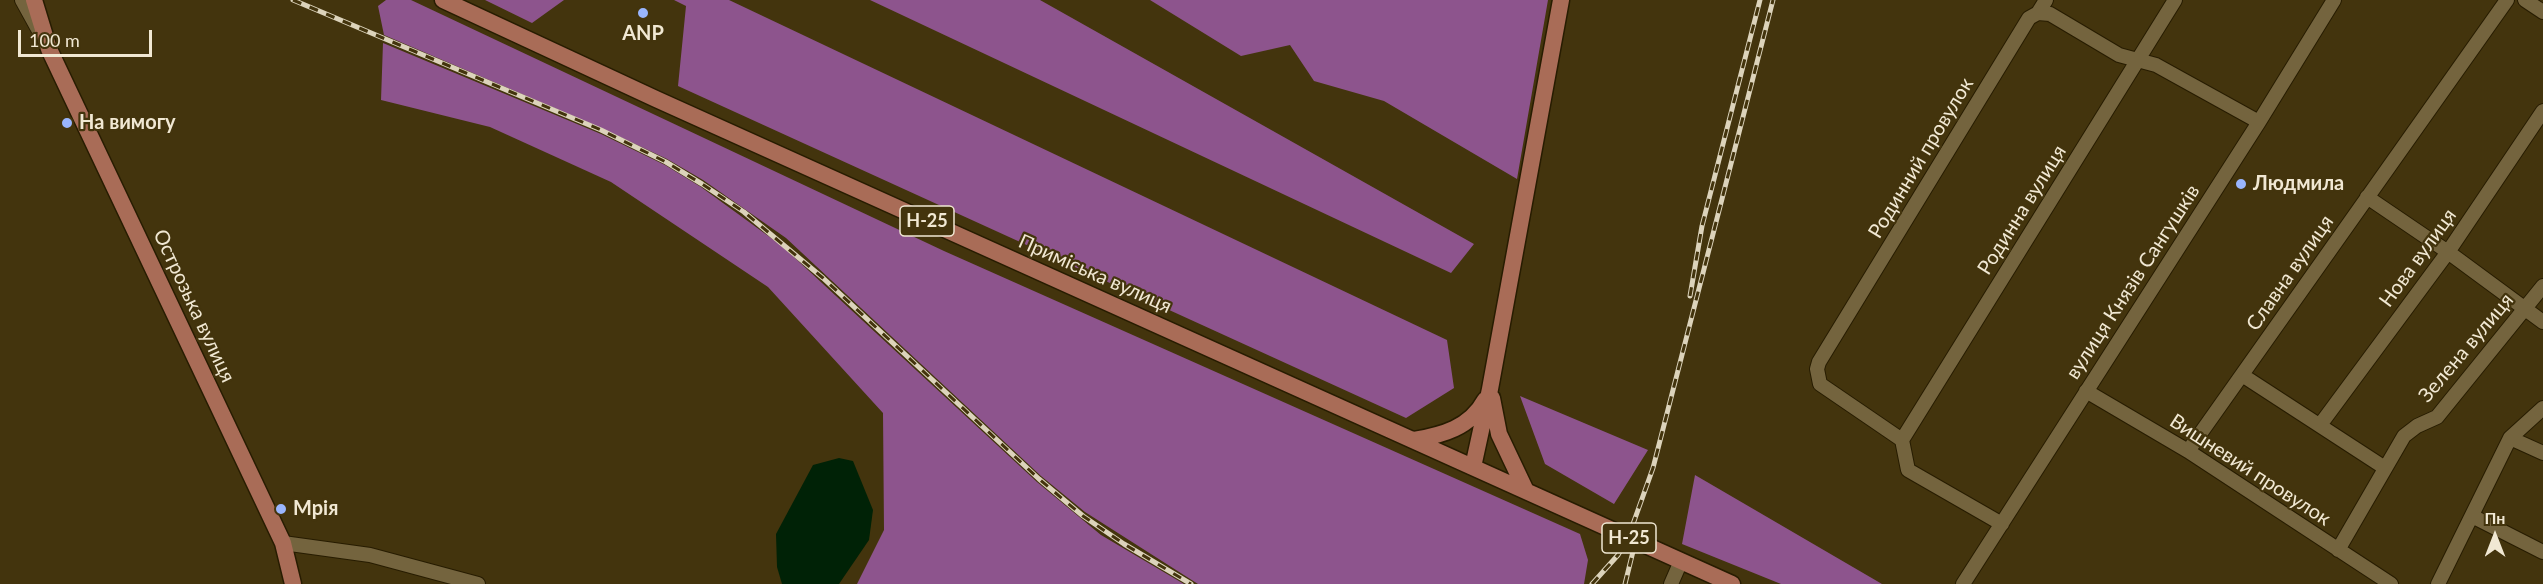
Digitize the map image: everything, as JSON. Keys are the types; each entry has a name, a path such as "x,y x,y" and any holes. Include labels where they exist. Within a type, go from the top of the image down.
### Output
{"main road":[{"name":"Острозька вулиця","path":"34,0 49,49 283,543 293,584"},
{"name":"Приміська вулиця","path":"443,0 667,104 1732,584"},
{"path":"1473,467 1490,389 1561,0"},
{"path":"1413,440 1434,437 1457,428 1471,419 1481,408 1490,389"},
{"path":"1490,389 1499,434 1526,491"}],"street":[{"name":"Острозька вулиця","path":"22,0 49,49"},
{"name":"Родинний провулок","path":"1902,440 1820,384 1817,369 1819,362 2029,18 2038,13 2046,0"},
{"name":"Родинна вулиця","path":"1902,440 2175,0"},
{"name":"вулиця Князів Сангушків","path":"1963,584 2259,122 2334,0"},
{"name":"Славна вулиця","path":"2188,452 2507,0"},
{"path":"2525,0 2543,12"},
{"path":"2038,13 2050,14 2120,55 2156,64 2259,122"},
{"name":"Нова вулиця","path":"2320,425 2448,252 2543,111"},
{"path":"2367,197 2448,252 2543,322"},
{"name":"Зелена вулиця","path":"2338,550 2404,436 2417,426 2437,417 2543,286"},
{"path":"2242,375 2385,468"},
{"name":"Вишневий провулок","path":"2086,391 2188,452 2391,584"},
{"path":"2438,584 2510,438 2543,408"},
{"path":"2510,438 2543,453"},
{"path":"1902,440 1908,470 2002,524"},
{"path":"2472,516 2543,552"},
{"path":"283,543 370,555 473,584"},
{"path":"1671,584 1681,561"}],"shaded area":[{"path":"386,0 411,0 944,251 1580,534 1588,560 1584,584 1198,584 1085,512 1041,476 786,238 703,180 667,159 601,128 384,35 378,6"},
{"path":"485,0 564,0 532,23"},
{"path":"674,0 729,0 1447,340 1454,388 1406,418 678,86 686,6"},
{"path":"870,0 1040,0 1474,244 1451,273"},
{"path":"1150,0 1548,0 1517,179 1384,101 1314,81 1290,45 1241,56"},
{"path":"383,43 601,134 665,165 701,187 782,246 1037,482 1101,535 1184,584 857,584 884,530 883,413 768,287 611,182 490,127 381,100"},
{"path":"1520,396 1648,450 1614,504 1545,464"},
{"path":"839,458 853,461 873,510 869,540 839,584 782,584 777,567 776,534 813,465"},
{"path":"1695,475 1882,584 1781,584 1682,544"}],"railway":[{"path":"293,0 601,130 666,162 702,184 744,212 823,278 1039,479 1083,516 1124,544 1191,584"},
{"path":"1690,296 1702,226 1760,0"},
{"path":"1592,584 1618,555 1628,538 1653,468 1773,0"},
{"path":"1625,584 1639,527"}],"place":[{"name":"ANP","path":"643,13"},
{"name":"На вимогу","path":"67,123"},
{"name":"Людмила","path":"2241,184"},
{"name":"Мрія","path":"281,509"}]}
